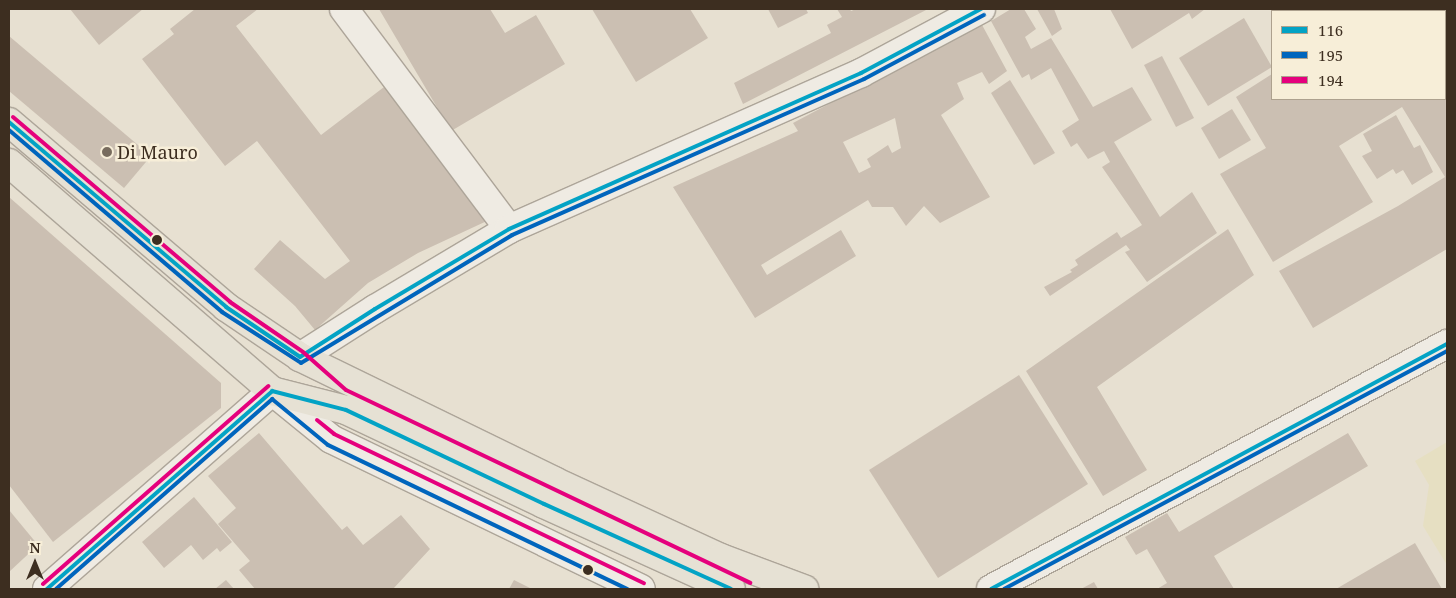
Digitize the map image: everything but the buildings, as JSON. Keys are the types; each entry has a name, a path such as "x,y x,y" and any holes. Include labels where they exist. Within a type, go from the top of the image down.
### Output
{"main road":[{"path":"9,122 226,307 300,357 554,481 721,558 804,589"},
{"path":"9,163 272,391 346,410 544,504 731,589"}],"street":[{"path":"344,9 510,229"},
{"path":"300,357 375,309 510,229 861,73 981,9"},
{"path":"990,589 1447,344"},
{"path":"47,589 254,410 272,391 332,439 641,589"}],"shaded area":[{"path":"1447,442 1447,565 1423,526 1429,485 1415,461"}],"transit line":[{"name":"116","path":"9,122 226,307 300,357 375,309 509,229 861,73 981,9"},
{"name":"195","path":"9,130 222,312 301,363 512,235 864,79 984,15"},
{"name":"194","path":"13,117 230,302 303,352 346,390 750,583"},
{"name":"116","path":"991,589 1447,344"},
{"name":"195","path":"1004,589 1447,351"},
{"name":"194","path":"43,584 268,386"},
{"name":"116","path":"47,589 272,391 346,410 544,504 731,589"},
{"name":"195","path":"56,589 272,399 328,445 627,589"},
{"name":"194","path":"317,420 334,434 644,583"}],"place":[{"name":"Di Mauro","path":"107,152"}]}
